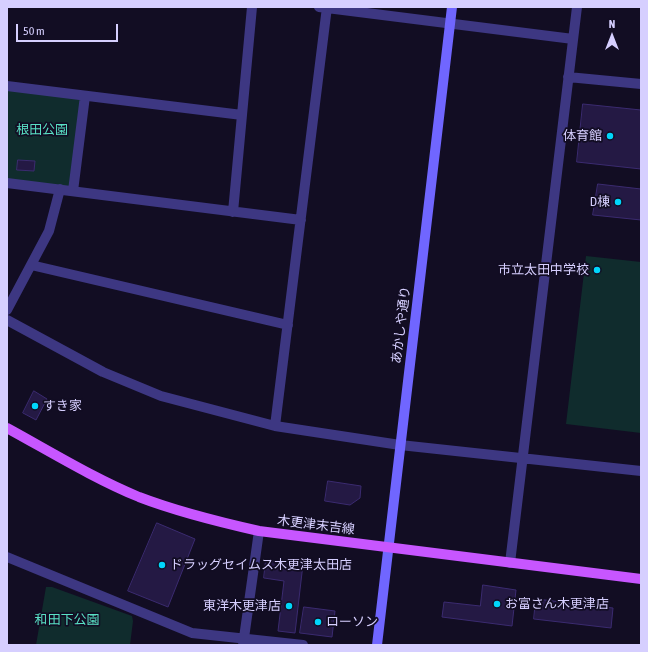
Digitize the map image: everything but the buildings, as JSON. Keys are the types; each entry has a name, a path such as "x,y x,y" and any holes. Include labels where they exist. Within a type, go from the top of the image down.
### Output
{"main road":[{"name":"木更津末吉線","path":"7,428 69,463 139,497 209,519 259,531 641,579"}],"street":[{"path":"233,212 252,7"},
{"path":"275,426 324,7 573,39"},
{"name":"あかしや通り","path":"377,645 452,7"},
{"path":"510,563 521,458 577,7"},
{"path":"568,77 641,84"},
{"path":"7,86 242,115"},
{"path":"73,191 85,96"},
{"path":"7,183 300,220"},
{"path":"7,310 49,231 60,190"},
{"path":"31,265 288,325"},
{"path":"7,320 103,372 161,396 275,426 400,445 641,471"},
{"path":"244,642 259,531"},
{"path":"7,557 192,633 244,642 303,645"}],"green space":[{"name":"根田公園","path":"7,89 81,99 70,188 7,180"},
{"path":"586,256 641,262 641,433 566,424"},
{"name":"和田下公園","path":"46,587 52,587 132,616 133,621 130,645 36,645"}],"place":[{"name":"体育館","path":"610,136"},
{"name":"D棟","path":"618,202"},
{"name":"市立太田中学校","path":"597,270"},
{"name":"すき家","path":"35,406"},
{"name":"ドラッグセイムス木更津太田店","path":"162,565"},
{"name":"お富さん木更津店","path":"497,604"},
{"name":"東洋木更津店","path":"289,606"},
{"name":"ローソン","path":"318,622"}]}
